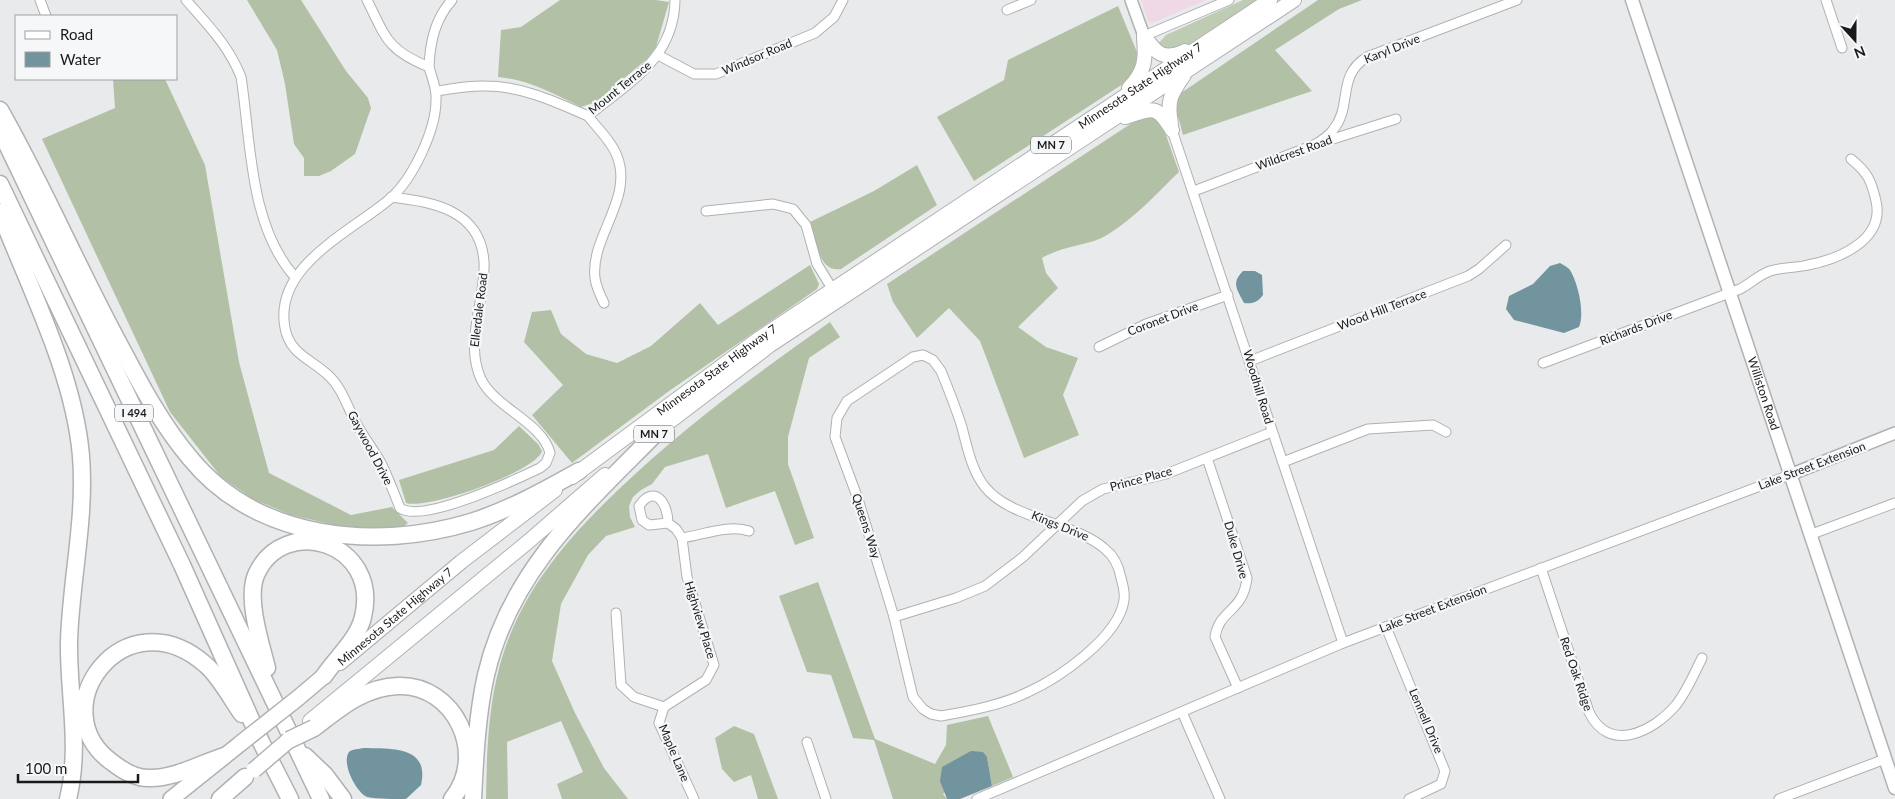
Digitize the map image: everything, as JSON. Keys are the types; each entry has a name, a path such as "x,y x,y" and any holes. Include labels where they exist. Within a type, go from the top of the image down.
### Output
{"highway":[{"path":"0,110 20,146 109,326 156,411 191,459 208,477 241,500 266,515 307,530 364,536 398,535 440,530 473,521 526,500 579,471"},
{"name":"I 494","path":"0,130 163,473 273,695 293,744 321,799"},
{"name":"I 494","path":"0,184 182,565 262,744 287,795"},
{"path":"0,212 67,382 81,456 82,508 69,642 75,756 68,799"},
{"path":"473,799 478,735 486,676 502,626 524,580 555,538 663,426"},
{"path":"273,695 252,596 256,576 266,560 282,548 298,542 319,542 335,548 349,557 357,567 366,593 363,619 348,645 324,676"},
{"path":"224,756 174,775 161,777 146,778 116,765 98,749 90,735 86,720 85,706 94,676 103,663 117,652 135,644 152,642 169,644 187,651 207,666 262,744"},
{"name":"Minnesota State Highway 7","path":"171,799 324,676"},
{"path":"211,799 293,744 312,725 350,700 374,690 398,686 426,691 453,712 465,737 467,756 463,778 452,799"},
{"path":"293,744 325,775 343,799"},
{"path":"220,799 249,774"}],"main road":[{"name":"Minnesota State Highway 7","path":"312,725 663,426 770,345 1115,110 1213,38 1270,0"},
{"name":"Minnesota State Highway 7","path":"324,676 462,562 579,471 720,366 833,290 1115,110 1187,71 1294,0"},
{"name":"Williston Road","path":"1632,0 1728,292 1792,474 1895,788"},
{"path":"1144,36 1154,51 1172,57 1213,38"},
{"path":"1144,36 1146,56 1144,70 1115,110 1120,118 1145,110 1154,110 1164,116 1172,130"},
{"path":"1172,130 1168,109 1169,99 1187,71"}],"street":[{"path":"40,0 46,15"},
{"path":"186,0 222,42 236,64 242,83 258,197 265,222 284,262 295,277"},
{"path":"367,0 387,40 408,57 429,67"},
{"path":"391,197 411,173 424,146 436,106 436,91 429,67 433,33 439,17 452,0"},
{"name":"Mount Terrace","path":"436,91 471,86 505,87 526,92 588,116 658,55 669,38 675,0"},
{"name":"Windsor Road","path":"658,55 694,74 716,74 815,33 834,17 843,0"},
{"path":"1007,10 1031,0"},
{"path":"1131,0 1144,36 1229,0"},
{"name":"Karyl Drive","path":"1314,145 1334,130 1340,120 1347,81 1358,63 1367,57 1517,0"},
{"path":"1826,0 1842,48"},
{"path":"588,116 610,144 621,167 620,191 595,270 597,287 604,303"},
{"name":"Wildcrest Road","path":"1194,191 1314,145 1396,118"},
{"name":"Woodhill Road","path":"1172,130 1344,643"},
{"name":"Richards Drive","path":"1543,363 1740,289 1760,275 1773,270 1809,265 1858,246 1873,228 1877,204 1866,171 1851,159"},
{"name":"Gaywood Drive","path":"391,197 347,228 295,277 289,288 284,309 287,338 296,352 328,374 341,391 355,422 380,463 400,508 404,511 442,506 481,495 540,468 546,463 550,454"},
{"name":"Ellerdale Road","path":"391,197 444,207 462,218 474,231 481,246 484,263 475,336 476,367 490,393 536,432 545,443 550,454"},
{"path":"706,211 773,204 793,209 806,225 817,264 833,290"},
{"name":"Wood Hill Terrace","path":"1250,361 1468,276 1480,269 1506,245"},
{"name":"Coronet Drive","path":"1099,347 1146,324 1228,295"},
{"name":"Kings Drive","path":"923,355 933,360 941,370 974,467 986,489 1006,503 1097,541 1112,555 1121,575 1124,588 1124,601 1114,624 1082,656 1047,683 1006,701 950,715"},
{"name":"Queens Way","path":"923,355 913,357 852,397 843,406 836,424 837,443 858,499 894,617 913,698 917,704 931,714 950,715"},
{"path":"1283,462 1368,429 1433,425 1446,432"},
{"name":"Prince Place","path":"894,617 956,598 985,586 1009,570 1082,502 1103,489 1157,477 1272,432"},
{"name":"Lake Street Extension","path":"976,799 1344,643 1792,474 1895,433"},
{"name":"Duke Drive","path":"1207,458 1247,578 1243,597 1238,605 1220,620 1215,637 1238,688"},
{"path":"1812,534 1895,503"},
{"path":"668,523 676,529 682,538 702,536 730,528 749,531"},
{"name":"Highview Place","path":"664,707 706,680 714,665 687,577 682,538"},
{"name":"Red Oak Ridge","path":"1541,568 1588,712 1598,728 1606,733 1625,736 1664,717 1686,691 1702,658"},
{"path":"616,613 621,685 634,697 664,707"},
{"name":"Lennell Drive","path":"1386,627 1445,771 1441,784 1409,799"},
{"name":"Maple Lane","path":"664,707 659,723 694,799"},
{"path":"1182,712 1220,799"},
{"path":"807,742 826,799"},
{"path":"1780,799 1885,759"}],"shaded area":[{"path":"1141,0 1207,0 1152,23 1148,21"}],"green space":[{"path":"247,0 301,0 346,71 368,98 371,108 355,154 331,171 319,176 304,176 304,158 294,144 285,84 277,50"},
{"path":"560,0 656,0 669,2 656,47 647,59 596,102 581,107 531,84 498,77 501,30 521,27"},
{"path":"1243,0 1256,0 1182,49 1169,51 1160,47 1159,43 1166,35"},
{"path":"1318,0 1362,0 1339,9 1275,50 1312,91 1183,135 1175,105 1181,93"},
{"path":"1118,6 1139,57 1138,66 1129,80 974,181 937,117 1004,80 1008,60"},
{"path":"113,80 165,80 205,165 239,362 269,473 351,515 392,507 408,523 403,527 347,528 291,515 253,499 221,477 170,412 42,139 115,108"},
{"path":"1153,116 1161,121 1179,172 1136,214 1117,229 1100,239 1059,250 1042,258 1046,273 1058,288 1018,327 1046,347 1078,358 1063,395 1079,435 1024,458 980,341 949,308 917,338 893,302 887,284 1141,117"},
{"path":"917,165 937,205 841,269 833,269 827,266 819,253 810,222 874,191"},
{"path":"810,265 819,284 817,289 669,391 572,463 532,415 563,385 524,342 532,312 551,310 561,334 586,354 617,363 651,346 700,303 718,325"},
{"path":"830,322 840,337 809,358 788,437 788,464 814,538 795,545 775,491 726,508 708,454 665,467 652,484 633,497 629,506 630,517 635,527 606,536 588,555 561,604 552,661 575,713 604,768 628,799 562,799 557,784 583,772 561,721 507,742 508,799 486,799 487,755 491,712 499,669 505,648 522,609 545,572 586,522 667,445 747,382"},
{"path":"519,426 538,444 542,451 535,460 502,479 479,488 435,501 417,504 406,503 399,480 494,450"},
{"path":"818,582 875,739 935,764 946,745 947,725 988,716 1013,777 992,786 987,757 943,794 947,799 893,799 874,740 853,738 831,675 807,672 779,596"},
{"path":"734,726 754,734 778,799 758,799 751,775 734,782 722,769 715,738"}],"water":[{"path":"1560,263 1570,270 1578,290 1581,306 1579,327 1564,333 1514,320 1506,309 1509,296 1533,284 1550,266"},
{"path":"1243,271 1255,271 1262,275 1263,295 1255,302 1244,303 1237,290 1237,279"},
{"path":"364,748 396,750 414,756 420,762 422,772 421,785 406,799 367,797 354,783 347,763 349,752"},
{"path":"971,751 983,752 987,757 992,786 960,799 947,799 940,781 942,767"}]}
